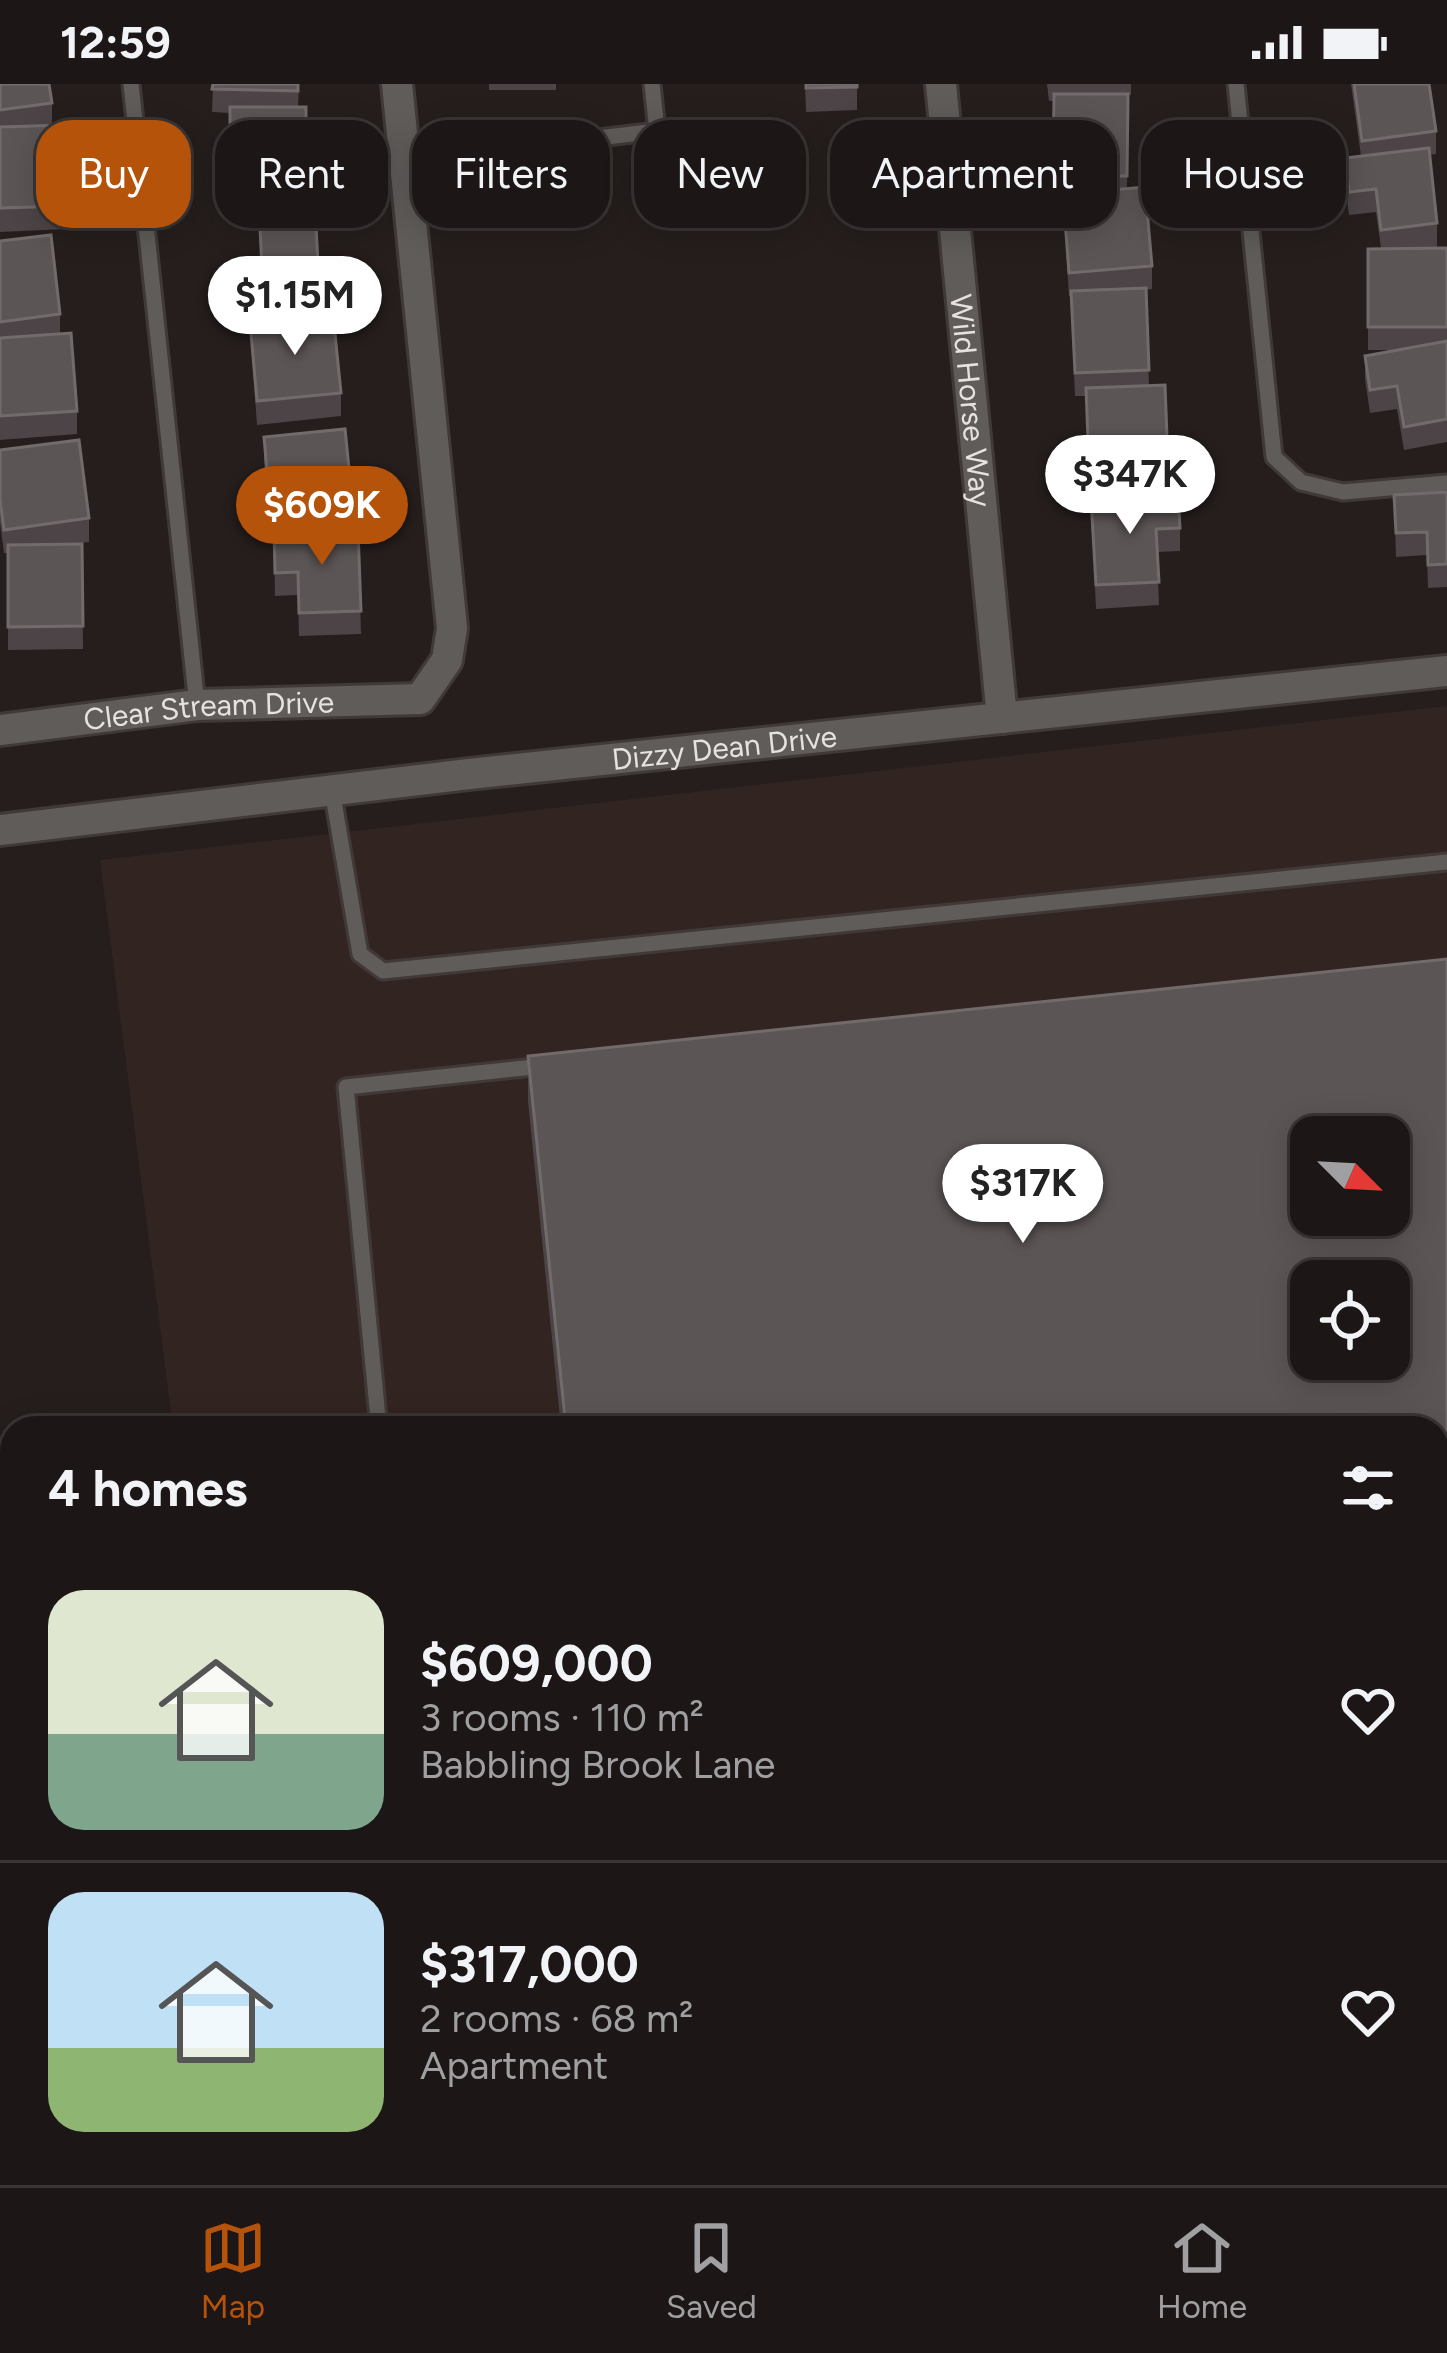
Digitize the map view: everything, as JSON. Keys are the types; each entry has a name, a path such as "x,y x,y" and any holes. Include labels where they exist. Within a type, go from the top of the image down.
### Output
{"street":[{"path":"397,84 405,160"},
{"name":"Wild Horse Way","path":"941,84 1002,718"},
{"name":"Clear Stream Drive","path":"0,730 196,705 420,699 447,660 452,628 405,160"},
{"name":"Dizzy Dean Drive","path":"0,830 1447,670"}],"lane":[{"path":"131,84 196,705"},
{"path":"405,160 657,131 652,84"},
{"path":"1236,84 1274,457 1300,482 1343,492 1447,483"},
{"path":"332,790 360,954 383,971 1447,862"},
{"path":"379,1416 346,1087 556,1065"}],"shaded area":[{"path":"1447,706 1447,1416 171,1416 100,860"}],"building":[{"path":"0,84 49,84 52,103 0,110"},
{"path":"213,84 298,84 298,91 212,89"},
{"path":"806,84 857,84 857,87 806,88"},
{"path":"1354,84 1429,84 1436,131 1362,141"},
{"path":"1054,94 1128,94 1127,176 1117,176 1117,120 1054,120"},
{"path":"230,107 306,107 306,120 230,120"},
{"path":"36,126 36,207 0,208 0,127"},
{"path":"1429,148 1437,223 1381,230 1376,189 1349,192 1346,158"},
{"path":"1141,187 1141,228 1149,228 1152,266 1069,273 1066,228 1117,228 1117,189"},
{"path":"260,228 316,228 320,302 238,307 237,271 262,269"},
{"path":"51,235 60,314 0,322 0,241"},
{"path":"1447,248 1447,327 1368,327 1368,249"},
{"path":"1146,288 1149,370 1075,373 1071,291"},
{"path":"333,314 341,393 257,401 250,322"},
{"path":"71,333 77,411 0,416 0,338"},
{"path":"1447,341 1447,419 1404,427 1397,386 1370,390 1365,356"},
{"path":"1165,385 1168,463 1089,466 1086,388"},
{"path":"345,429 353,508 271,516 264,437"},
{"path":"79,440 89,518 4,530 0,450"},
{"path":"1447,492 1447,564 1428,565 1427,532 1396,533 1394,495"},
{"path":"1178,494 1180,528 1156,529 1159,582 1096,585 1091,499"},
{"path":"358,529 361,611 299,613 298,572 275,573 274,531"},
{"path":"82,544 83,626 8,627 8,545"},
{"path":"1447,959 1447,1416 565,1416 528,1056"}]}
